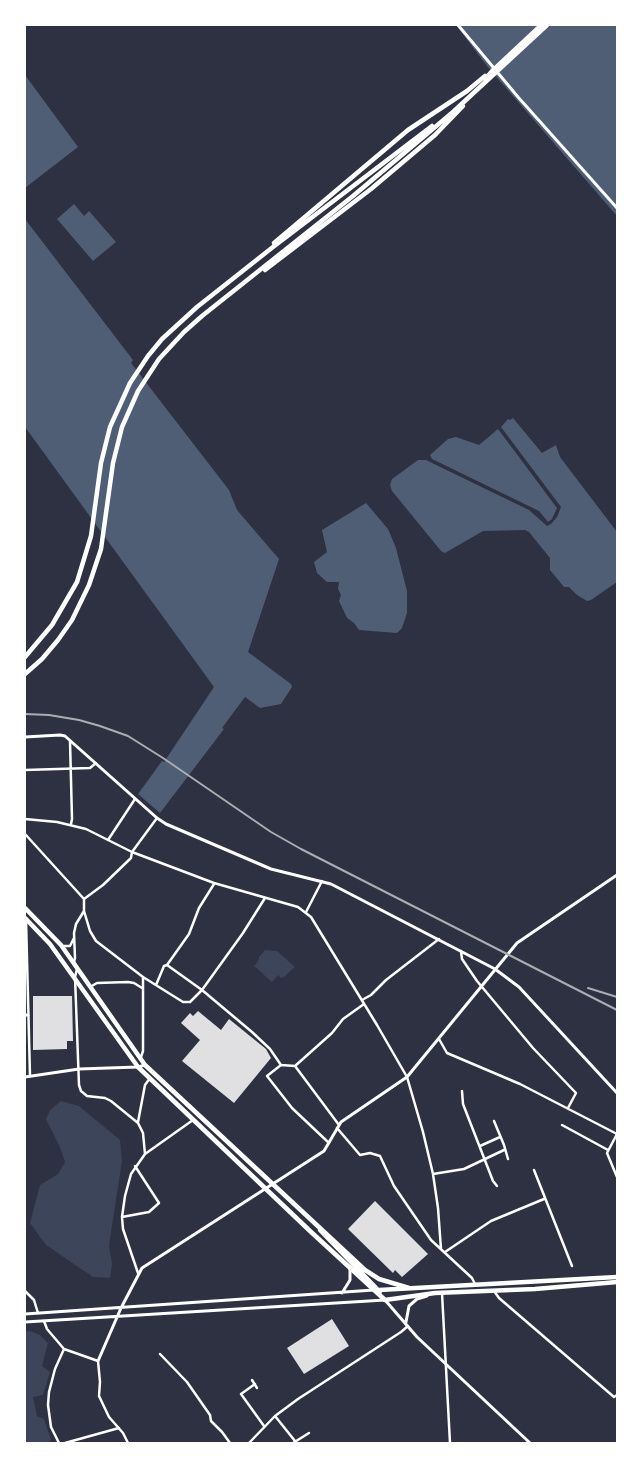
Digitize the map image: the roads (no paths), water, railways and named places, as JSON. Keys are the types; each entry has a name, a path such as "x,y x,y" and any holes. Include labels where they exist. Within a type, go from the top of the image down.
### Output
{"highway":[{"path":"25,674 42,659 58,640 72,620 89,585 98,561 116,451 127,415 138,391 151,370 167,350 192,324 446,119 546,25"},
{"path":"25,657 52,626 77,582 91,536 101,462 107,439 114,416 127,388 142,364 162,339 341,184 408,130 428,115 467,92 494,69"},
{"path":"225,298 343,211 442,129 494,69"},
{"path":"219,290 272,247 406,147 491,77"},
{"path":"25,908 61,945 146,1065 318,1227 372,1275 390,1284 409,1288"},
{"path":"26,919 50,944 75,977 124,1050 138,1067 350,1268 376,1290 617,1277"},
{"path":"318,1227 324,1236 385,1300 442,1292 535,1289 617,1282"}],"main road":[{"path":"494,69 541,25"}],"street":[{"path":"458,25 494,69 617,208"},
{"path":"25,737 60,735 70,740 166,824 271,869 322,881 341,888 495,969 519,987 617,1093"},
{"path":"70,740 71,824"},
{"path":"25,770 90,768 96,763"},
{"path":"108,840 136,799"},
{"path":"84,900 132,858 132,852 157,818"},
{"path":"25,820 71,824 132,852 214,883 298,907 311,917 406,1077 423,1132 433,1174 441,1249"},
{"path":"25,834 84,900 84,911 90,931 96,941 143,977 183,1002 190,1002 202,990 243,934 265,898"},
{"path":"128,1443 119,1428 109,1417 99,1396 98,1361 138,1274 152,1260 324,1151 338,1127 347,1118 406,1077 495,969 525,937 617,875"},
{"path":"306,912 322,881"},
{"path":"156,985 164,966 167,965 189,934 199,908 214,883"},
{"path":"74,962 76,924 84,911"},
{"path":"26,919 26,1015 30,1076"},
{"path":"61,945 70,946 74,937"},
{"path":"329,1143 292,1108 266,1076 281,1065 295,1066 386,980 438,939"},
{"path":"461,951 462,959 482,986 533,1048 576,1094 568,1108"},
{"path":"167,965 202,990 270,1049 281,1065"},
{"path":"77,968 75,977 81,1091 86,1096 104,1098 111,1101 138,1123 143,1132 145,1154"},
{"path":"141,1059 143,1051 143,977"},
{"path":"90,987 97,983 128,982 142,988"},
{"path":"439,1039 447,1053 520,1084 617,1134 607,1153 617,1177"},
{"path":"25,1077 79,1069 138,1067 146,1065"},
{"path":"295,1066 360,1155 370,1153 380,1156 394,1186 431,1240 472,1278 475,1284"},
{"path":"138,1123 145,1085 150,1078"},
{"path":"462,1091 463,1104 497,1186"},
{"path":"138,1274 123,1229 122,1217 131,1174 145,1154 194,1120"},
{"path":"494,1121 508,1159"},
{"path":"562,1126 608,1150"},
{"path":"480,1146 500,1136"},
{"path":"433,1174 464,1169 504,1150"},
{"path":"122,1217 148,1212 160,1203 136,1166"},
{"path":"534,1170 572,1266"},
{"path":"445,1252 491,1221 544,1199"},
{"path":"341,1293 350,1280 350,1268"},
{"path":"25,1314 376,1290"},
{"path":"493,1290 499,1298 614,1397 617,1395"},
{"path":"25,1291 34,1300 38,1313"},
{"path":"442,1292 450,1443"},
{"path":"248,1443 275,1416 298,1399 401,1332 407,1324 407,1312 413,1302 435,1293"},
{"path":"25,1322 117,1318 385,1300 417,1337 530,1443"},
{"path":"44,1321 64,1349 98,1361"},
{"path":"59,1443 51,1427 48,1405 55,1369 64,1349"},
{"path":"160,1354 187,1382 210,1415 211,1422 230,1443"},
{"path":"252,1380 257,1388"},
{"path":"255,1384 241,1394 264,1426"},
{"path":"275,1416 294,1442 309,1433"},
{"path":"65,1443 119,1428"},
{"path":"81,1439 82,1443"}],"railway":[{"path":"25,714 49,715 79,720 128,736 271,832 301,849 617,1010"},
{"path":"588,988 617,997"}]}
